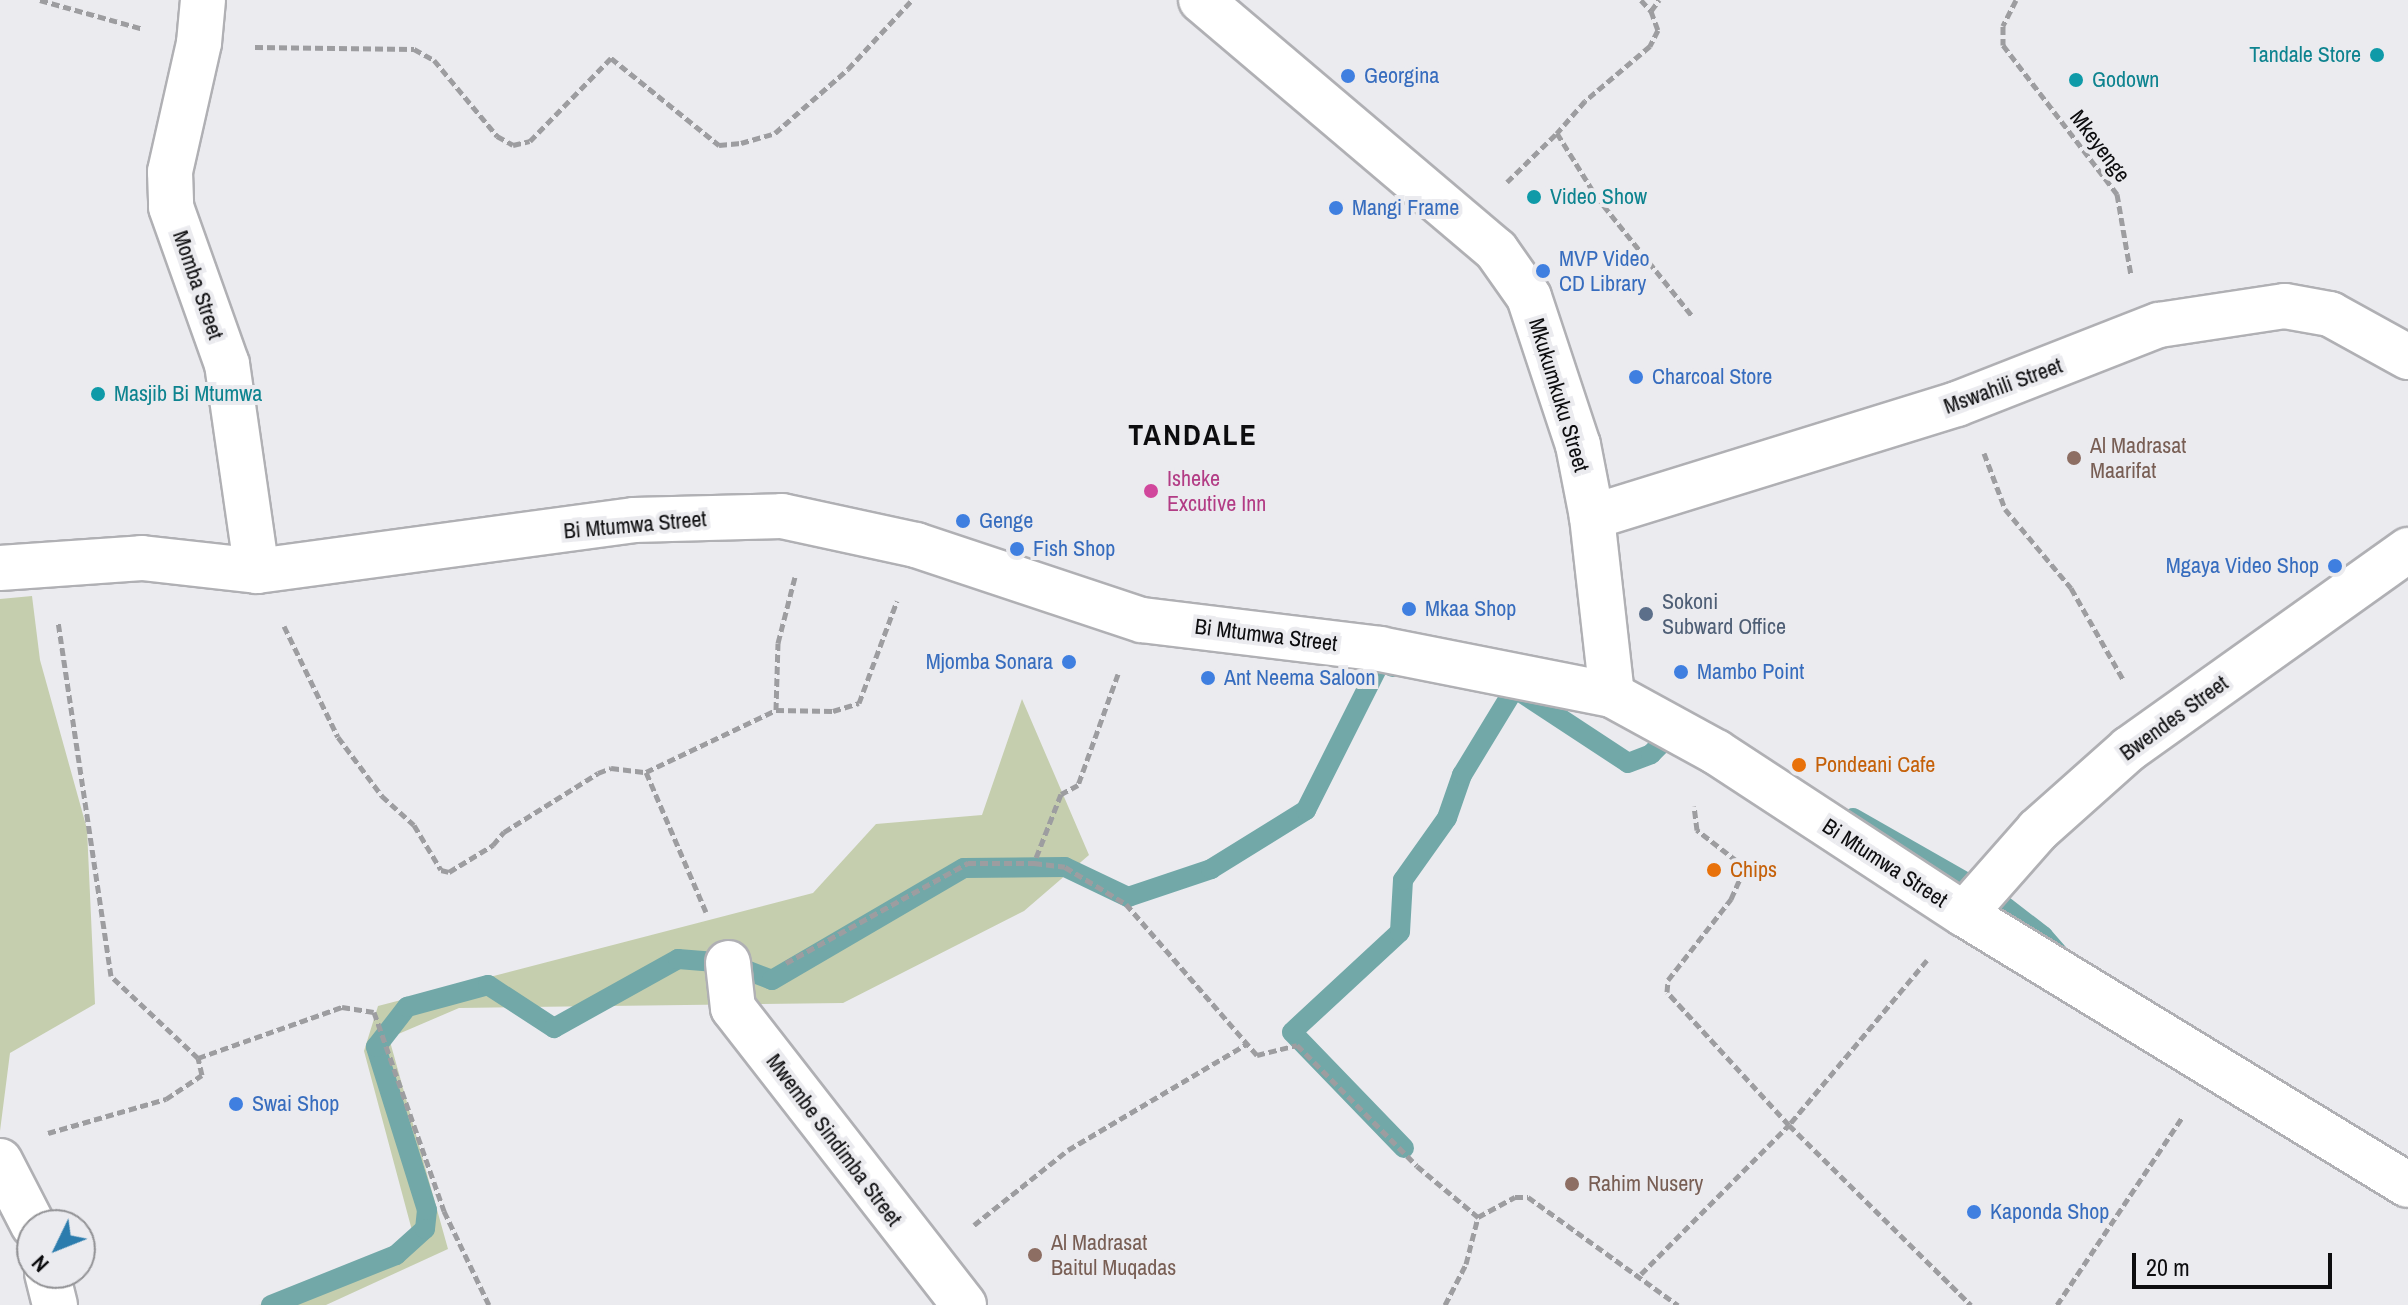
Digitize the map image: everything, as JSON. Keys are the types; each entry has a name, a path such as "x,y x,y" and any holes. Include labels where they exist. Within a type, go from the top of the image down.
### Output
{"street":[{"name":"Momba Street","path":"203,0 199,43 170,172 171,207 227,364 257,571"},
{"name":"Mkukumkuku Street","path":"1201,0 1496,250 1529,297 1550,352 1592,517 1612,695"},
{"name":"Mswahili Street","path":"1592,517 1957,404 2159,325 2285,306 2330,314 2408,357"},
{"name":"Bi Mtumwa Street","path":"0,568 142,558 257,571 634,520 782,516 916,545 1142,620 1380,649 1612,695 1716,752 1964,914 2213,1063 2408,1185"},
{"name":"Bwendes Street","path":"1964,914 2038,830 2152,730 2408,550"},
{"name":"Mwembe Sindimba Street","path":"728,963 733,1008 931,1268 964,1305"},
{"path":"15,1149 29,1209"}],"path":[{"path":"40,0 199,43 414,49 434,60 497,136 513,145 530,141 611,58 719,145 755,142 775,133 848,69 912,0"},
{"path":"1641,0 1651,11 1658,30 1650,46 1585,101 1557,133 1596,196 1692,316"},
{"path":"1651,11 1659,0"},
{"name":"Mkeyenge","path":"2016,0 2003,26 2003,45 2117,194 2132,283 2159,325"},
{"path":"1957,404 1976,428 2005,509 2071,588 2152,730"},
{"path":"776,710 778,643 802,550 815,524"},
{"path":"257,571 338,737 382,796 414,825 441,870 449,872 493,845 504,832 598,773 611,768 646,772 776,710 833,711 859,703 916,545"},
{"path":"15,1149 166,1099 202,1075 198,1058 111,976 49,563"},
{"path":"1034,863 1061,794 1078,785 1142,620"},
{"path":"1716,752 1692,821 1737,861 1742,874 1731,899 1668,980 1667,992 1789,1125 1971,1305"},
{"path":"646,772 728,963 789,963 968,863 1034,863 1065,867 1126,904 1260,1056 1297,1045 1417,1166 1478,1217"},
{"path":"1641,1274 1789,1125 1964,914"},
{"path":"198,1058 342,1007 374,1012 444,1211 489,1305"},
{"path":"931,1268 977,1223 1068,1150 1248,1043"},
{"path":"2057,1305 2130,1199 2213,1063"},
{"path":"1445,1305 1466,1264 1478,1217 1494,1205 1528,1197 1641,1274 1678,1305"}],"green space":[{"path":"32,596 40,660 87,829 95,1004 10,1053 0,1131 0,599"},
{"path":"1022,699 1089,855 1024,911 843,1003 459,1008 389,1038 448,1249 326,1305 258,1305 277,1303 414,1238 364,1051 378,1006 813,893 876,824 982,815"}],"waterway":[{"path":"271,1305 396,1255 425,1229 427,1210 376,1047 407,1007 488,985 554,1028 678,959 728,963 772,980 964,868 1065,867 1128,897 1211,869 1306,810 1381,661 1393,667"},
{"path":"1514,688 1628,763 1651,754 1678,727"},
{"path":"1404,1148 1292,1032 1400,932 1403,880 1447,818 1462,775 1515,688"},
{"path":"1853,818 1995,899 2043,936 2061,957"}],"place":[{"name":"Tandale Store","path":"2377,55"},
{"name":"Georgina","path":"1348,76"},
{"name":"Godown","path":"2076,80"},
{"name":"Video Show","path":"1534,197"},
{"name":"Mangi Frame","path":"1336,208"},
{"name":"MVP Video CD Library","path":"1543,271"},
{"name":"Charcoal Store","path":"1636,377"},
{"name":"Masjib Bi Mtumwa","path":"98,394"},
{"name":"Al Madrasat Maarifat","path":"2074,458"},
{"name":"Isheke Excutive Inn","path":"1151,491"},
{"name":"Genge","path":"963,521"},
{"name":"Fish Shop","path":"1017,549"},
{"name":"Mgaya Video Shop","path":"2335,566"},
{"name":"Mkaa Shop","path":"1409,609"},
{"name":"Sokoni Subward Office","path":"1646,614"},
{"name":"Mjomba Sonara","path":"1069,662"},
{"name":"Mambo Point","path":"1681,672"},
{"name":"Ant Neema Saloon","path":"1208,678"},
{"name":"Pondeani Cafe","path":"1799,765"},
{"name":"Chips","path":"1714,870"},
{"name":"Swai Shop","path":"236,1104"},
{"name":"Rahim Nusery","path":"1572,1184"},
{"name":"Kaponda Shop","path":"1974,1212"},
{"name":"Al Madrasat Baitul Muqadas","path":"1035,1255"}],"district":[{"name":"TANDALE","path":"1193,434"}]}
